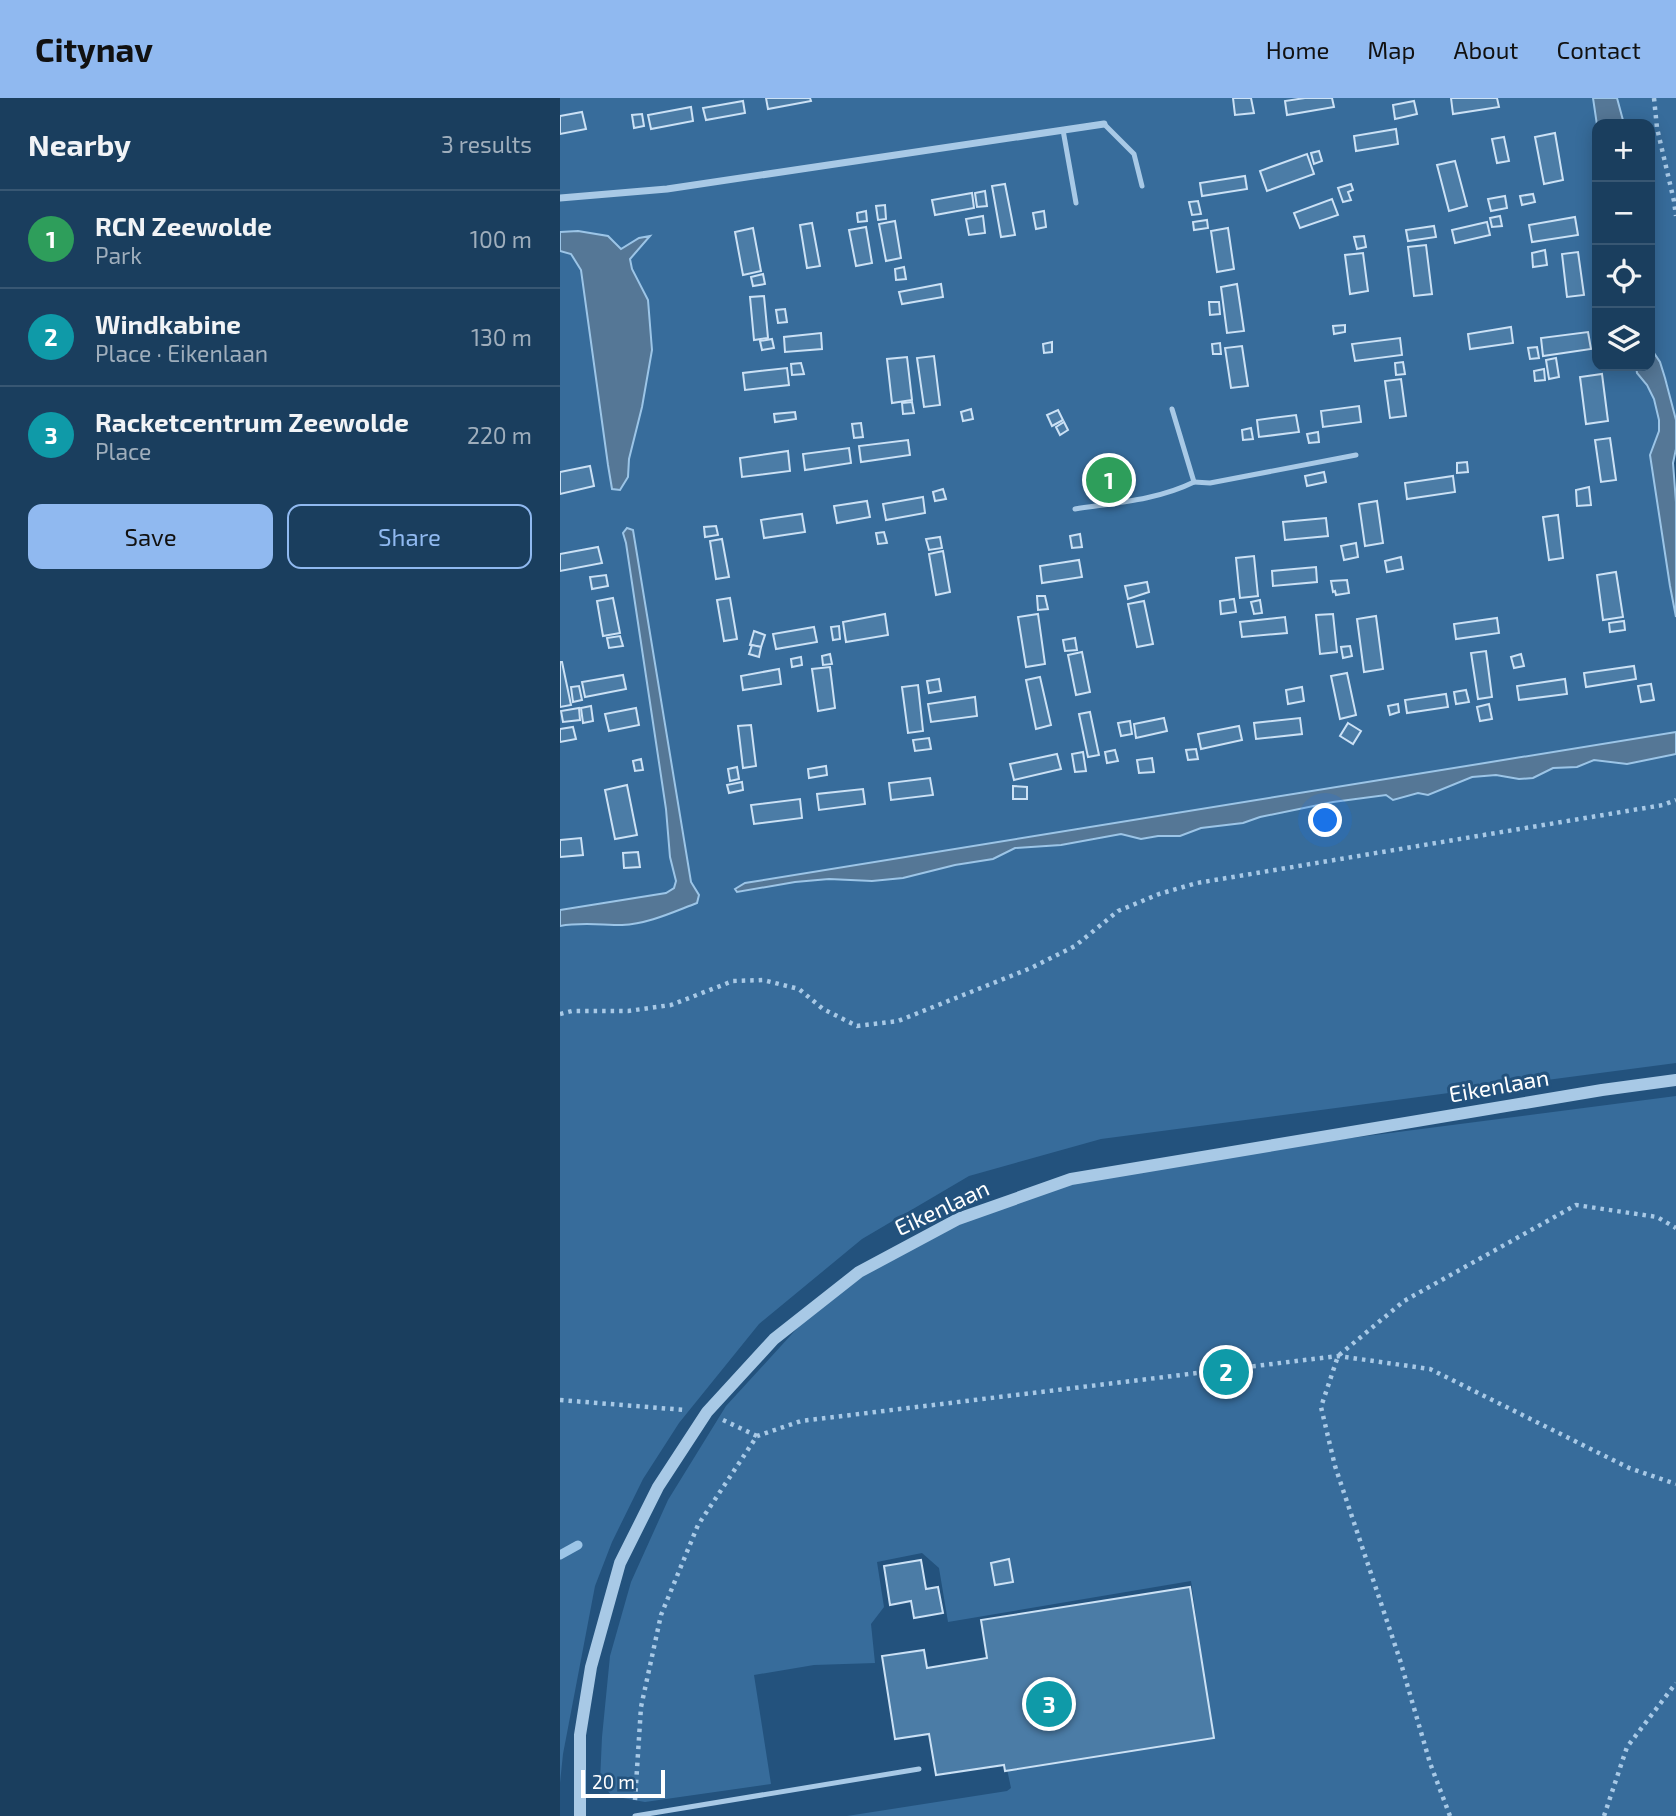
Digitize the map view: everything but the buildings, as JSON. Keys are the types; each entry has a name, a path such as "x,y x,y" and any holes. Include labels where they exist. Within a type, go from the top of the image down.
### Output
{"street":[{"path":"560,198 667,189 1104,124"},
{"name":"Eikenlaan","path":"580,1816 580,1735 591,1667 620,1563 657,1487 707,1412 774,1339 859,1272 958,1219 1071,1179 1676,1080"}],"lane":[{"path":"1104,124 1134,154 1142,186"},
{"path":"1063,130 1076,203"},
{"path":"1172,409 1194,482"},
{"path":"1075,509 1167,492 1194,482 1210,483 1356,456"},
{"path":"635,1816 919,1769"}],"path":[{"path":"1654,98 1657,128 1676,216"},
{"path":"560,1014 572,1011 628,1011 671,1004 733,981 763,980 799,989 823,1009 857,1026 898,1021 1031,968 1075,946 1118,911 1158,894 1197,883 1663,805 1676,800"},
{"path":"1450,1816 1430,1763 1400,1660 1335,1466 1321,1407 1338,1356 1404,1301 1576,1205 1657,1217 1676,1228"},
{"path":"635,1802 641,1707 661,1615 698,1525 757,1436 800,1421 1338,1356 1430,1368 1629,1468 1676,1484"},
{"path":"560,1400 707,1412 757,1436"},
{"path":"1604,1816 1627,1747 1676,1683"}],"shaded area":[{"path":"560,98 1597,98 1597,119 1592,119 1592,371 1641,371 1642,379 1654,399 1659,420 1659,431 1653,449 1676,595 1676,740 736,890 737,892 829,879 872,881 993,859 1015,848 1061,845 1121,834 1141,839 1180,836 1201,828 1243,823 1333,802 1387,795 1393,800 1418,793 1429,795 1472,777 1496,775 1519,779 1533,778 1553,768 1577,767 1594,760 1627,764 1676,754 1676,1063 1101,1139 969,1176 862,1239 759,1324 679,1423 643,1479 612,1542 595,1586 563,1754 560,1783 560,926 574,924 560,918"},
{"path":"1593,98 1617,98 1623,119 1596,119"},
{"path":"1617,98 1676,98 1676,420 1667,381 1655,354 1655,119 1623,119"},
{"path":"578,231 608,236 621,249 639,238 650,236 630,259 632,269 648,300 652,350 629,459 628,477 620,490 612,489 581,270 571,254 560,251 560,232"},
{"path":"1655,354 1660,362 1676,420 1673,463 1676,502 1676,617 1650,455 1659,431 1659,420 1654,399 1637,373 1655,371"},
{"path":"627,528 633,530 691,882 699,895 697,903 641,922 560,926 560,910 666,893 674,888 676,881 670,857 666,809 623,533"},
{"path":"1676,732 1676,754 1627,764 1594,760 1577,767 1553,768 1533,778 1519,779 1496,775 1472,777 1428,795 1418,793 1393,800 1386,795 1333,802 1243,823 1201,828 1180,836 1141,839 1121,834 1061,845 1015,848 993,859 903,878 872,881 829,879 737,892 735,889 745,883"},
{"path":"1676,1096 1676,1816 847,1816 1007,1791 1011,1788 1007,1769 1212,1732 1191,1581 948,1622 939,1568 922,1553 877,1562 884,1607 871,1624 875,1663 814,1665 754,1675 771,1784 645,1802 612,1796 600,1782 610,1656 631,1582 668,1500 726,1406 823,1300 892,1253 1018,1194 1259,1150"}],"waterway":[{"path":"560,1555 578,1545"}],"place":[{"name":"RCN Zeewolde","path":"1109,480"},
{"name":"Windkabine","path":"1226,1372"},
{"name":"Racketcentrum Zeewolde","path":"1049,1704"}]}
